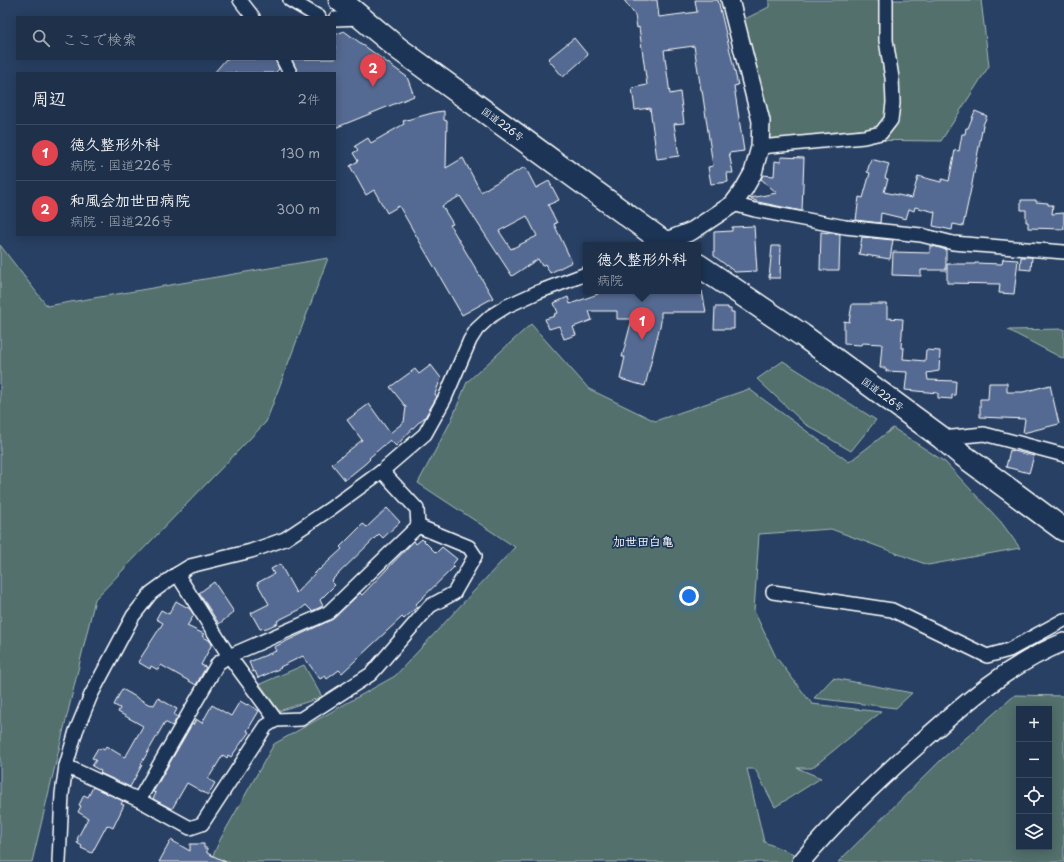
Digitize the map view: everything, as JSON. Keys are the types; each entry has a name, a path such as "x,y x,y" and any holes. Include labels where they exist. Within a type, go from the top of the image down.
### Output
{"highway":[{"name":"国道226号","path":"340,0 399,49 660,242"},
{"name":"国道226号","path":"701,267 802,335 1064,530"}],"street":[{"path":"240,0 252,16"},
{"path":"290,0 317,16"},
{"path":"667,242 692,231 732,204 744,189 753,173 760,148 761,121 730,0"},
{"path":"760,148 864,137 881,133 891,120 893,103 892,78 886,40 886,0"},
{"path":"336,19 361,18"},
{"path":"284,60 290,72"},
{"path":"732,204 755,210 844,227 921,234 954,243 1064,252"},
{"path":"59,862 62,794 66,766 76,731 91,695 134,616 151,593 190,566 251,551 285,539 330,509 382,471 425,434 445,398 470,340 477,329 491,316 507,306 538,292 583,275"},
{"path":"942,438 979,433 1064,455"},
{"path":"139,800 218,663 229,656 328,613 418,526 417,509 382,471"},
{"path":"66,766 139,800 190,828 202,824 266,726 276,720 301,719 371,674 430,606 454,593 475,556 469,547 418,526"},
{"path":"177,574 229,656 276,720"},
{"path":"773,592 892,610 987,656 1010,650 1064,620"},
{"path":"801,862 825,834 888,772 970,699 1003,675 1064,642"}],"green space":[{"path":"769,0 981,0 989,66 941,141 769,139 767,109 743,20 769,7"},
{"path":"0,245 47,306 328,258 266,422 95,599 32,862 0,862"},
{"path":"531,324 589,389 655,421 749,389 849,462 893,428 945,462 1001,522 1020,548 928,565 831,529 759,534 754,611 776,657 812,704 881,712 812,768 797,768 821,778 775,807 755,769 747,769 764,842 814,862 210,862 221,838 274,744 395,676 515,547 418,483 451,421 467,382"},
{"path":"1064,329 1064,359 1008,330"},
{"path":"783,361 876,420 851,451 805,424 757,379"},
{"path":"304,665 322,697 279,711 260,684"},
{"path":"833,678 912,693 896,708 814,698"},
{"path":"1015,695 1064,696 1064,862 838,862 943,758"}],"building":[{"path":"624,0 657,0 659,17 697,12 695,0 718,0 738,85 734,86 744,151 729,153 733,173 727,173 728,182 711,184 708,167 713,166 694,46 664,50 670,94 680,92 684,123 674,124 679,156 657,159 650,108 635,110 632,88 647,85 639,27 637,28 635,15"},
{"path":"344,31 407,77 414,96 336,128 336,72 298,72 292,60 336,60 336,35"},
{"path":"574,38 588,55 563,77 548,59"},
{"path":"225,60 275,60 279,69 276,72 215,72"},
{"path":"444,111 444,120 447,121 446,168 463,158 481,192 525,167 536,188 549,181 559,200 548,205 557,223 554,224 572,262 550,273 545,264 542,266 538,259 512,276 460,196 442,206 453,224 450,225 493,298 462,315 399,206 387,213 374,190 366,195 350,166 358,161 353,153 358,150 355,146 368,138 371,143 404,124 403,121","holes":["527,216 537,236 511,249 499,231"]},
{"path":"975,111 987,116 983,125 963,226 953,224 952,230 933,226 935,212 915,207 914,211 909,209 906,219 881,213 880,223 856,220 859,197 863,198 870,173 867,172 871,159 889,164 885,178 888,179 884,192 912,198 918,176 941,182 942,179 949,181 955,150 959,151 962,134 965,134 966,128 968,128"},
{"path":"781,157 804,158 802,211 758,202 750,198 777,193 761,179 763,175 774,176 775,161 781,162"},
{"path":"1021,200 1036,200 1036,202 1053,205 1052,214 1064,213 1064,229 1028,228 1028,222 1026,222 1026,210 1021,210"},
{"path":"754,226 757,271 735,272 714,256 714,232 732,231 732,227"},
{"path":"821,232 840,234 839,270 820,270"},
{"path":"862,237 893,240 890,259 859,254"},
{"path":"930,245 946,250 946,270 921,270 921,276 892,275 893,252 930,253"},
{"path":"772,246 781,246 780,278 769,278"},
{"path":"1021,257 1032,257 1031,270 1020,269"},
{"path":"1003,259 1018,260 1014,294 999,293 1000,284 947,283 947,264 1002,264"},
{"path":"702,291 706,312 661,312 661,322 645,386 620,379 625,357 622,357 632,319 617,319 617,311 589,311 592,320 573,327 576,335 564,339 559,326 549,329 545,319 555,316 554,314 558,313 554,303 568,297 570,304 598,294 701,294"},
{"path":"852,304 887,304 887,318 903,319 901,348 904,348 903,359 925,361 926,350 940,351 939,371 927,373 928,380 956,381 955,396 952,395 952,399 938,398 938,393 905,390 907,372 886,371 886,368 880,368 882,344 844,344 844,321 849,322"},
{"path":"715,307 728,307 728,309 731,309 731,312 734,312 734,329 714,329"},
{"path":"431,365 441,378 435,394 437,397 425,417 396,446 390,440 369,458 370,459 366,463 345,480 332,464 362,440 347,420 369,404 390,433 404,422 406,407 390,387 415,369 419,374"},
{"path":"989,383 1007,383 1007,392 1023,392 1050,385 1059,424 1023,433 1025,419 980,417 980,399 988,399"},
{"path":"1010,450 1034,456 1029,473 1006,467"},
{"path":"387,508 400,522 383,538 379,534 331,581 335,585 320,600 323,606 312,611 306,605 277,621 278,623 267,628 260,629 251,613 269,604 257,583 274,574 271,569 280,564 296,593 319,569 342,549 340,547 363,524 367,527"},
{"path":"422,539 436,553 442,547 457,559 452,565 454,567 415,605 417,607 404,619 402,617 342,673 339,670 327,679 325,676 320,679 303,656 258,678 255,671 253,672 249,662 276,651 274,647 333,619 360,593 362,595 414,541 416,544"},
{"path":"214,582 234,612 219,624 199,593"},
{"path":"176,601 190,609 194,615 187,626 204,634 202,636 209,640 212,644 201,665 206,667 196,685 161,665 158,670 151,666 150,669 138,662 163,623 156,619 161,610 169,614"},
{"path":"122,689 150,705 154,705 158,698 177,709 174,715 178,717 172,726 165,722 141,764 142,765 130,787 100,773 101,771 92,766 96,760 92,758 98,748 100,750 101,748 104,750 106,746 124,757 126,756 143,726 118,712 120,708 114,705"},
{"path":"240,701 259,711 247,731 249,732 231,757 228,755 227,758 223,755 208,779 215,783 208,795 187,783 172,809 153,799 156,793 153,792 196,719 202,723 212,705 231,716"},
{"path":"93,787 123,801 121,804 124,805 113,828 107,825 92,853 81,848 82,846 77,843 77,839 88,818 78,812 81,806 79,805 84,795 88,797"},
{"path":"171,840 190,851 190,844 204,844 204,848 207,848 207,853 226,862 159,862"}],"place":[{"name":"和風会加世田病院","path":"373,87"},
{"name":"徳久整形外科","path":"642,340"}],"district":[{"name":"加世田白亀","path":"643,542"}]}
